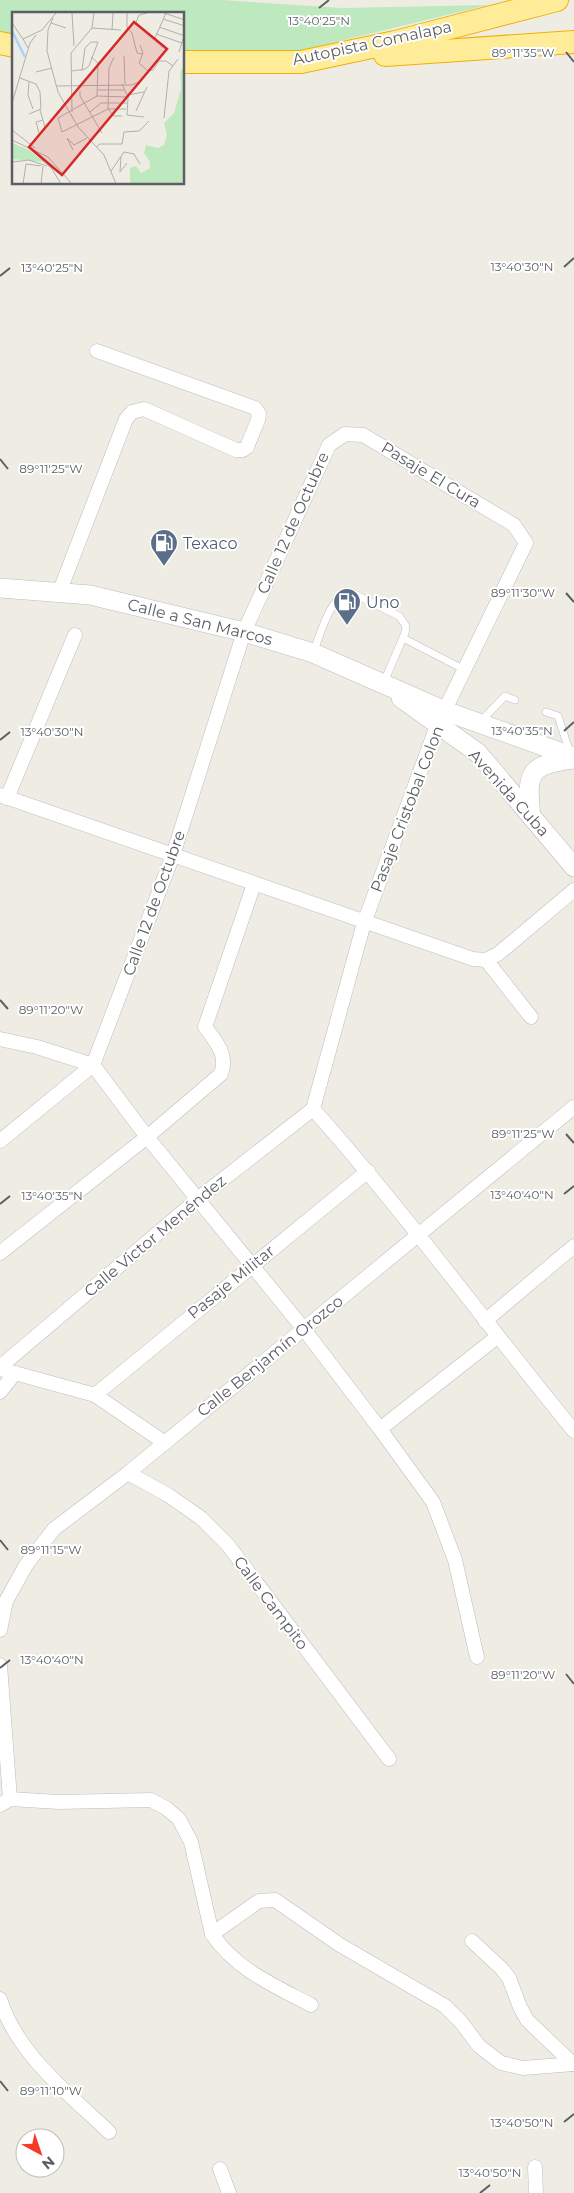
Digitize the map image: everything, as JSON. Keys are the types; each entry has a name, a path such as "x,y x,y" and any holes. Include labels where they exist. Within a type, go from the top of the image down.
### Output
{"highway":[{"name":"Autopista Comalapa","path":"185,62 301,62 395,42 557,0"},
{"path":"301,62 574,42"}],"main road":[{"name":"Calle a San Marcos","path":"0,588 90,596 244,632 313,653 387,687"},
{"name":"Avenida Cuba","path":"387,687 404,701 441,718 478,754 574,867"},
{"path":"441,718 478,724 573,757"},
{"path":"531,816 528,791 532,775 546,763 573,757"}],"street":[{"path":"59,593 126,419 132,412 144,409 236,450 243,450 247,447 258,420 255,408 97,351"},
{"name":"Pasaje El Cura","path":"344,434 363,435 514,525"},
{"name":"Calle 12 de Octubre","path":"93,1065 173,855 244,632 329,445 344,434"},
{"name":"Pasaje Cristobal Colon","path":"313,1108 364,923 441,718 526,543 514,525"},
{"path":"75,635 4,796 364,923 473,959 486,960 498,954 574,890"},
{"path":"0,1252 147,1137 221,1074 224,1065 223,1053 206,1027 254,884"},
{"path":"486,960 531,1017"},
{"path":"0,1039 37,1047 93,1065 147,1137 304,1328 433,1502 455,1560 477,1657"},
{"path":"0,1141 93,1065"},
{"name":"Calle Benjamín Orozco","path":"0,1630 6,1601 26,1565 54,1529 165,1443 574,1107"},
{"path":"313,1108 368,1170 497,1337 574,1431"},
{"name":"Calle Victor Menéndez","path":"0,1368 199,1198 313,1108"},
{"name":"Pasaje Militar","path":"95,1395 368,1170"},
{"path":"485,1320 574,1246"},
{"path":"380,1429 497,1337"},
{"path":"0,1368 95,1395 165,1443"},
{"path":"0,1392 16,1373"},
{"name":"Calle Campito","path":"128,1473 168,1495 202,1518 228,1545 389,1759"},
{"path":"0,1665 5,1802 151,1800 166,1808 179,1819 191,1842 212,1934 220,1947 235,1961 261,1978 311,2005"},
{"path":"212,1934 259,1901 275,1900 340,1945 445,2006 461,2022 479,2046 501,2063 523,2068 573,2064"},
{"path":"472,1941 502,1968 509,1978 520,2007 528,2020 573,2064"},
{"path":"0,1999 5,2015 20,2040 43,2068 109,2132"},
{"path":"535,2168 536,2193"},
{"path":"220,2169 229,2193"}],"lane":[{"path":"313,653 330,611 344,593 350,592 399,616 406,626 387,687"},
{"path":"403,638 465,670"},
{"path":"478,724 505,696 515,700"},
{"path":"546,712 558,716 573,757"}],"green space":[{"path":"0,0 222,0 342,8 488,5 303,50 185,55 185,12 12,12 12,34 0,31"}],"place":[{"name":"Texaco","path":"164,567"},
{"name":"Uno","path":"347,626"}]}
